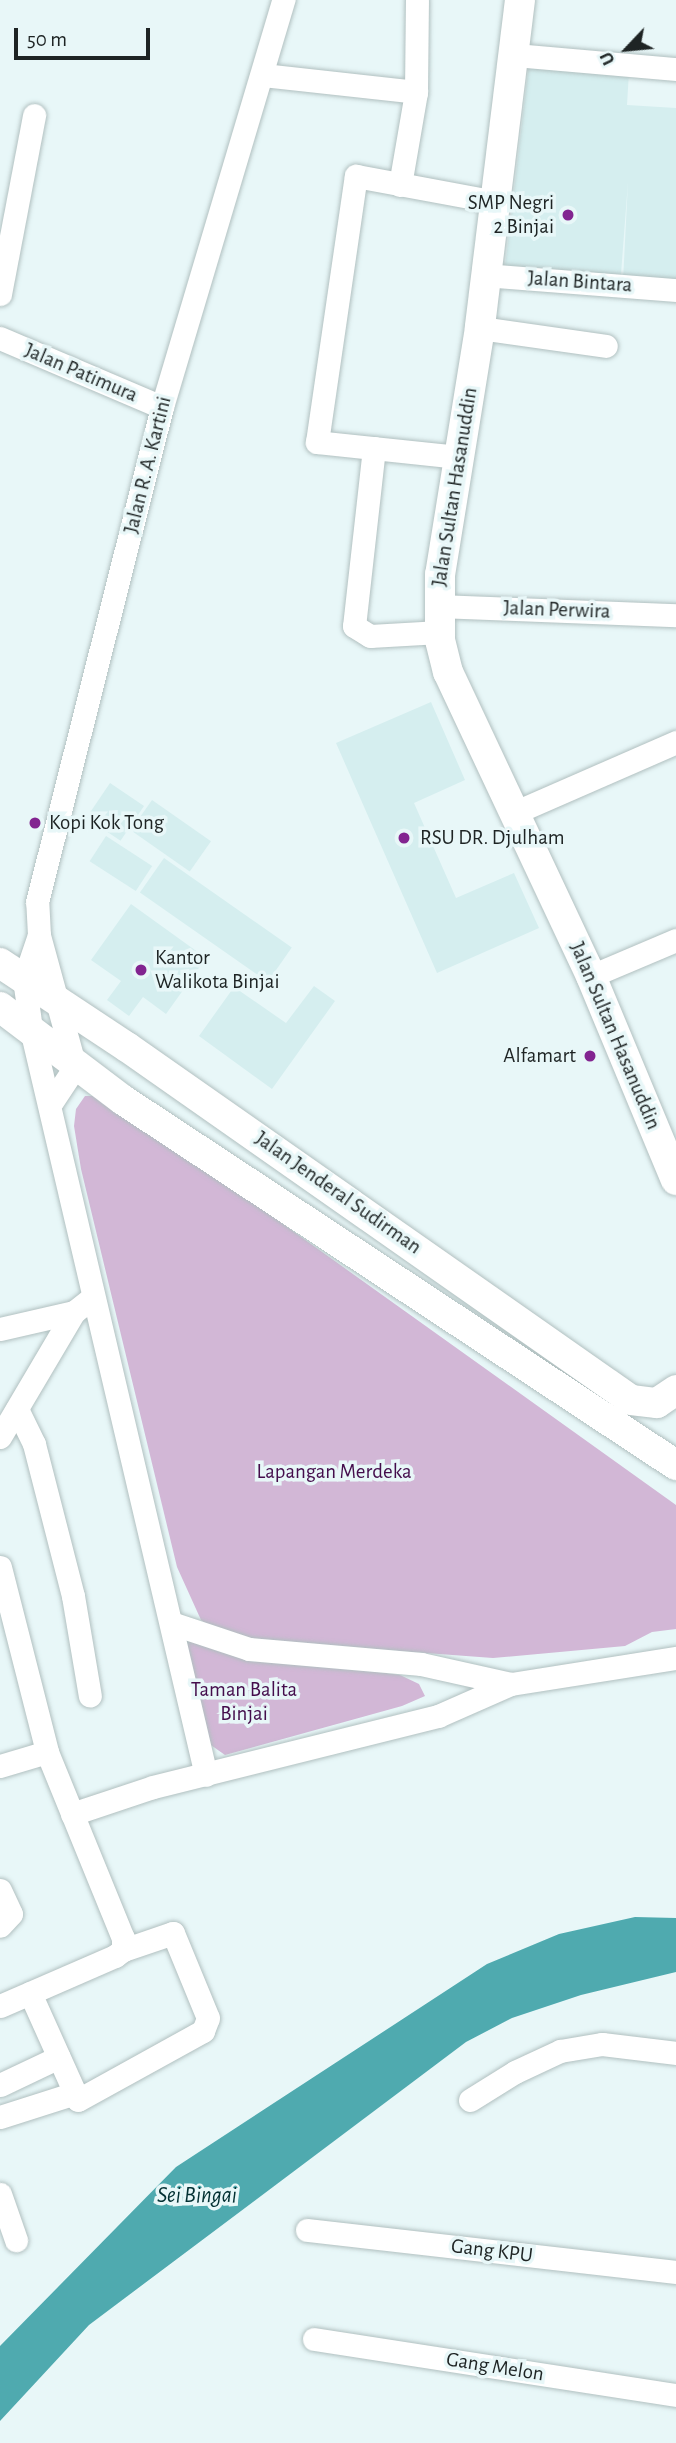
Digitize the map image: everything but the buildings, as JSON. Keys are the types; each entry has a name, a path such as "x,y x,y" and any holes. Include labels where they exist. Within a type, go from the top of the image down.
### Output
{"main road":[{"name":"Jalan Sultan Hasanuddin","path":"520,0 496,202 484,275 480,328 459,457 439,619 448,672 591,976 676,1180"},
{"name":"Jalan Jenderal Sudirman","path":"12,971 262,1141 631,1400 657,1404 676,1390"},
{"name":"Jalan Jenderal Sudirman","path":"1,1010 31,1029 75,1067 676,1465"},
{"path":"236,1175 262,1141"}],"street":[{"name":"Jalan R. A. Kartini","path":"75,1067 61,1004 39,935 37,902 162,407 263,75 283,0"},
{"path":"400,185 416,92 417,0"},
{"path":"515,55 676,69"},
{"path":"263,75 416,92"},
{"path":"0,294 34,115"},
{"path":"459,457 317,442 356,176 496,202"},
{"name":"Jalan Bintara","path":"484,275 676,290"},
{"path":"480,328 606,346"},
{"name":"Jalan Patimura","path":"0,338 162,407"},
{"name":"Jalan Perwira","path":"374,448 354,626 370,636 439,619 676,615"},
{"path":"516,812 676,741"},
{"name":"Jalan R. A. Kartini","path":"39,935 12,971 51,1103 83,1305 171,1623 206,1775"},
{"path":"591,976 676,940"},
{"path":"51,1103 75,1067"},
{"path":"0,1329 83,1305"},
{"path":"0,1437 83,1305"},
{"path":"17,1409 34,1444 73,1596 90,1696"},
{"path":"0,1567 47,1752 123,1938 122,1950"},
{"path":"171,1623 250,1648 421,1664 511,1684"},
{"path":"72,1814 206,1775 438,1716 511,1684 676,1658"},
{"path":"0,1766 47,1752"},
{"path":"0,1890 11,1914 0,1926"},
{"path":"0,2006 122,1950 173,1933 208,2018 203,2032 156,2053 78,2100 30,1993"},
{"path":"470,2100 514,2072 561,2051 602,2043 676,2053"},
{"path":"0,2085 59,2057"},
{"path":"0,2117 75,2093"},
{"path":"0,2194 16,2240"},
{"name":"Gang KPU","path":"307,2230 676,2273"},
{"name":"Gang Melon","path":"314,2339 676,2395"}],"shaded area":[{"name":"SMP Negri 2 Binjai","path":"529,64 629,72 627,105 676,108 676,287 623,281 628,182 620,287 505,267"},
{"name":"RSU DR. Djulham","path":"431,702 465,780 414,803 456,898 514,873 539,928 437,973 336,743"},
{"path":"110,783 144,806 121,841 87,818"},
{"path":"152,800 211,841 190,872 131,830"},
{"path":"106,836 152,866 136,891 90,861"},
{"path":"164,858 292,947 268,982 140,892"},
{"path":"131,904 206,958 166,1014 143,997 129,1016 107,1000 121,981 91,960"},
{"path":"314,986 335,1001 272,1089 199,1036 234,987 286,1023"}],"green space":[{"name":"Lapangan Merdeka","path":"85,1096 104,1096 676,1505 676,1629 652,1632 625,1646 493,1658 249,1640 213,1629 201,1620 177,1567 81,1169 74,1126 76,1109"},
{"name":"Taman Balita Binjai","path":"187,1631 222,1651 400,1675 419,1684 425,1696 402,1706 225,1755 208,1743 183,1643"}],"water":[{"name":"Sei Bingai","path":"635,1917 676,1918 676,1972 581,1995 512,2018 466,2042 89,2325 0,2421 0,2346 176,2167 487,1964 559,1934"}],"place":[{"name":"SMP Negri 2 Binjai","path":"568,215"},
{"name":"Kopi Kok Tong","path":"35,823"},
{"name":"RSU DR. Djulham","path":"404,838"},
{"name":"Kantor Walikota Binjai","path":"141,970"},
{"name":"Alfamart","path":"590,1056"}]}
